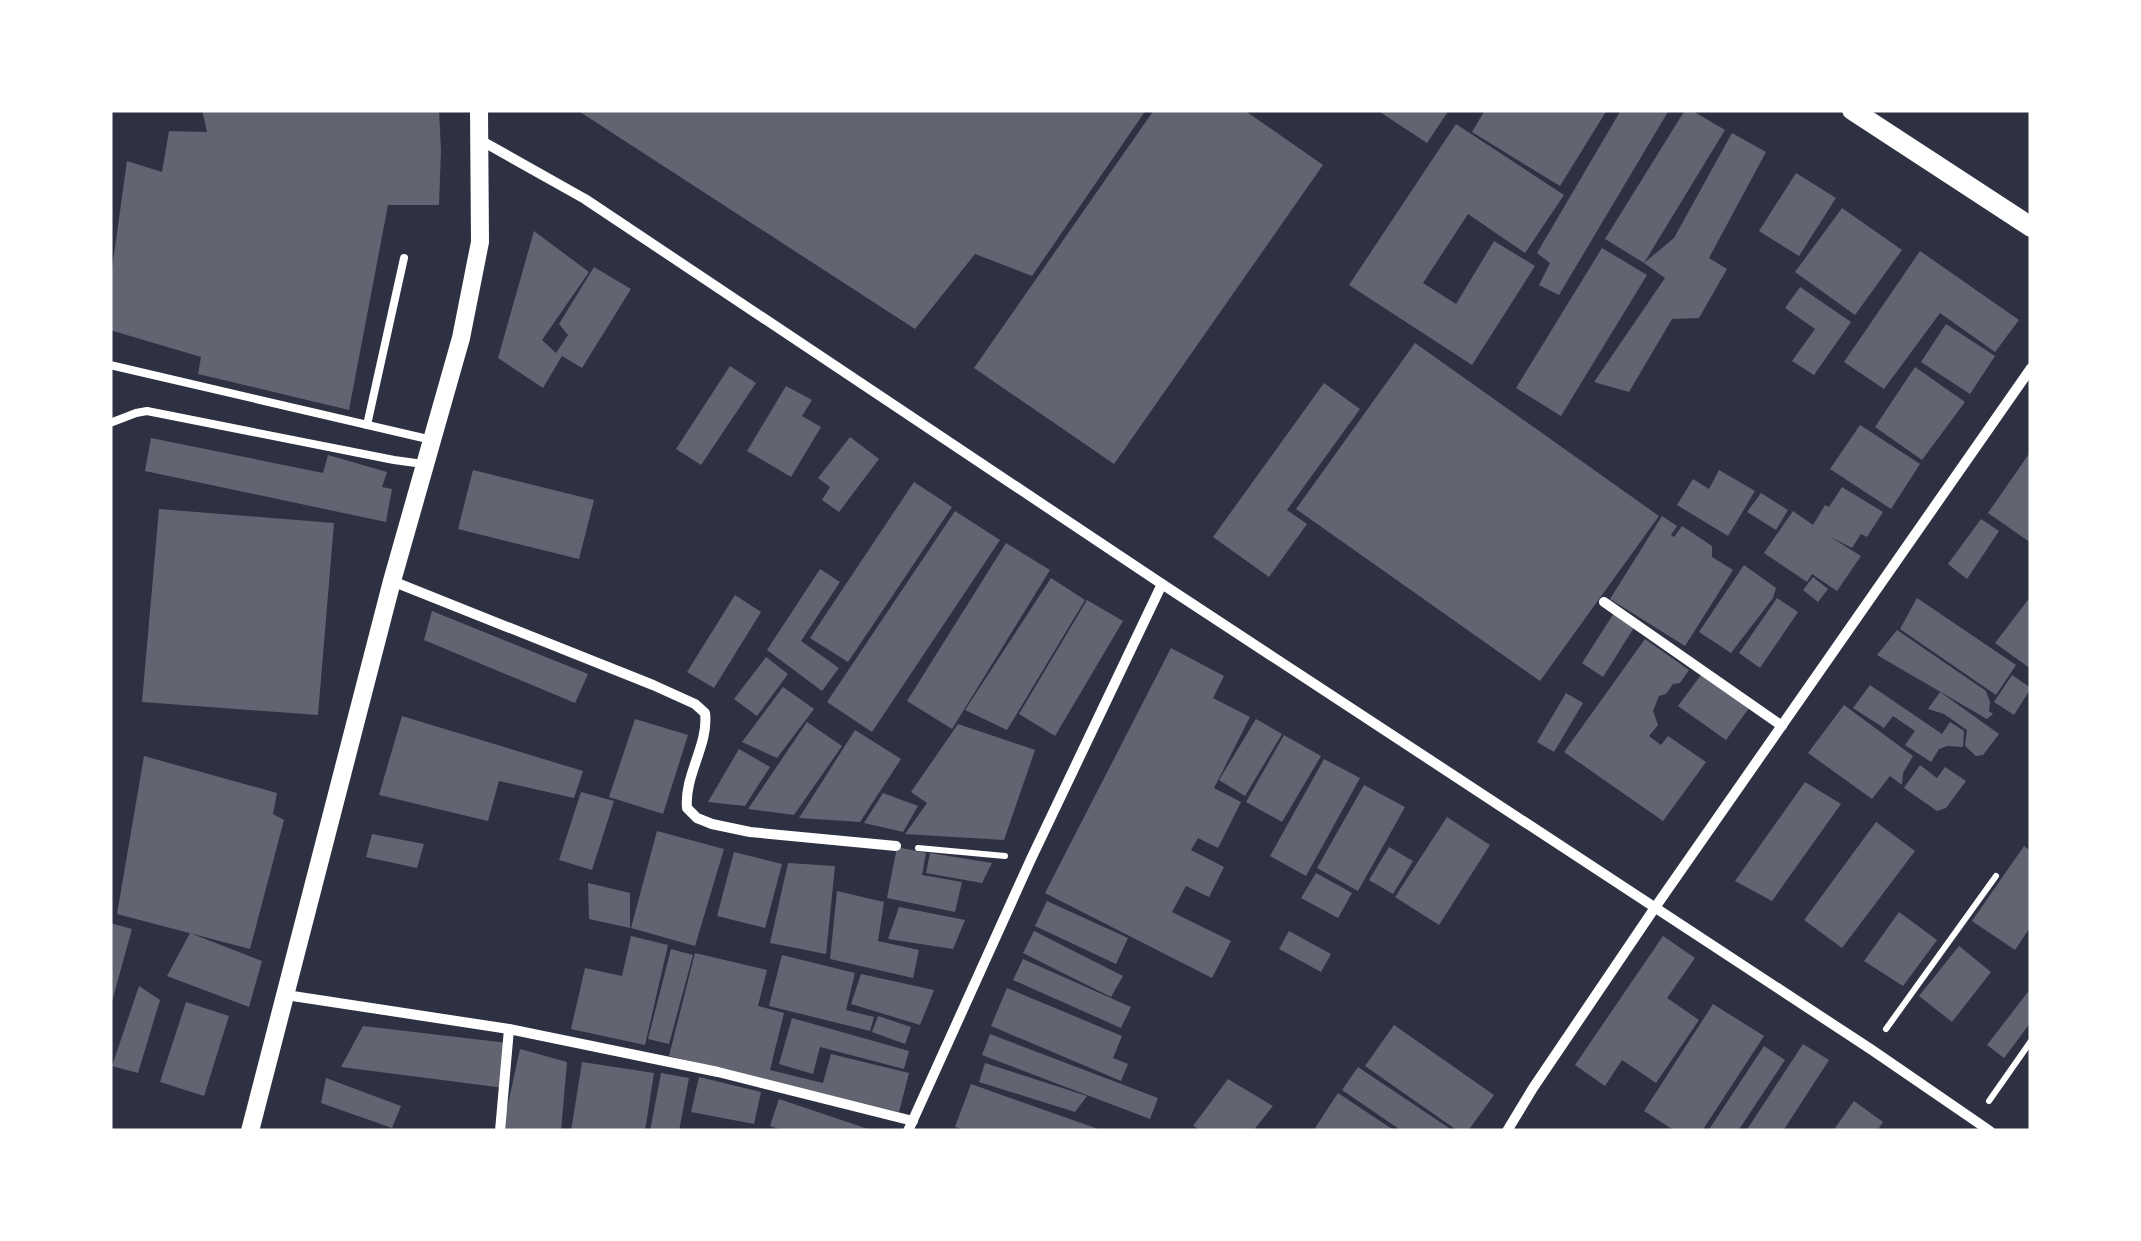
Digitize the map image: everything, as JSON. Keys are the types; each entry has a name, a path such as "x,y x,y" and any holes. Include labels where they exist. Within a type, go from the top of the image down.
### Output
{"main road":[{"path":"1852,110 1877,117 2031,227"}],"street":[{"path":"250,1131 392,582 461,338 480,242 479,110"},
{"path":"479,140 585,200 1990,1131"},
{"path":"1507,1131 1654,909 2031,368"},
{"path":"392,582 695,704 705,713 706,726 686,795 687,808 697,818 750,832 896,846"},
{"path":"286,995 509,1029 718,1072 911,1126 1031,859 1162,584"},
{"path":"1604,602 1782,726"},
{"path":"500,1131 509,1029"}],"lane":[{"path":"367,425 404,258"},
{"path":"110,365 433,440"},
{"path":"110,423 147,412 426,464"}],"path":[{"path":"896,846 1031,859"},
{"path":"1887,1028 1996,876"},
{"path":"1976,1122 2031,1040"}],"building":[{"path":"202,110 439,110 439,205 388,205 349,410 198,374 201,357 110,330 110,283 127,161 162,172 169,131 207,132"},
{"path":"577,110 1146,110 1032,276 975,254 915,329"},
{"path":"1154,110 1244,110 1323,165 1114,464 974,368"},
{"path":"1377,110 1449,110 1427,143"},
{"path":"1485,110 1607,110 1560,186 1472,132"},
{"path":"1621,110 1669,110 1559,295 1539,285 1550,263 1537,253"},
{"path":"1685,110 1725,130 1644,263 1605,239"},
{"path":"1456,124 1564,195 1525,253 1468,214 1423,283 1456,304 1494,241 1535,266 1472,365 1349,285"},
{"path":"1732,133 1766,152 1709,258 1727,269 1699,318 1672,319 1629,392 1594,382 1665,278 1644,263 1674,238"},
{"path":"1796,173 1836,198 1799,256 1759,231"},
{"path":"1842,208 1902,250 1855,315 1795,272"},
{"path":"534,231 589,272 542,340 556,353 568,335 559,324 594,267 631,289 582,368 562,356 543,388 498,358"},
{"path":"1602,248 1647,275 1561,416 1516,388"},
{"path":"1920,251 2019,320 1995,352 1940,313 1884,389 1844,362"},
{"path":"1800,287 1851,322 1814,375 1792,361 1815,329 1785,308"},
{"path":"1946,324 1995,356 1970,394 1921,362"},
{"path":"1415,343 1659,516 1540,681 1296,509"},
{"path":"730,366 756,383 701,465 676,449"},
{"path":"1915,367 1965,402 1922,460 1875,427"},
{"path":"1324,383 1360,409 1287,510 1307,524 1269,577 1213,537"},
{"path":"786,386 812,400 802,416 821,427 791,477 747,451"},
{"path":"1860,425 1920,464 1891,509 1830,469"},
{"path":"850,437 879,459 839,512 822,500 830,487 818,478"},
{"path":"151,438 323,473 328,455 387,472 382,487 392,489 386,522 145,471"},
{"path":"2031,451 2031,543 1988,513"},
{"path":"473,470 594,500 579,559 458,529"},
{"path":"1719,470 1755,491 1728,536 1677,505 1693,479 1709,489"},
{"path":"914,482 952,507 848,662 810,638"},
{"path":"1842,487 1883,512 1867,537 1861,534 1852,548 1829,536 1861,556 1837,591 1812,574 1807,582 1764,553 1793,511 1813,525"},
{"path":"1761,493 1788,510 1776,530 1747,512"},
{"path":"159,509 334,523 318,715 142,702"},
{"path":"955,511 1000,540 872,732 827,702"},
{"path":"1662,516 1677,526 1671,535 1674,537 1682,526 1712,546 1712,557 1733,570 1685,646 1610,599"},
{"path":"1981,519 1999,531 1967,579 1948,564"},
{"path":"1006,543 1050,570 952,729 907,701"},
{"path":"1744,565 1776,588 1773,598 1731,653 1699,632"},
{"path":"820,569 840,582 801,641 839,668 822,691 767,650"},
{"path":"1813,577 1828,589 1818,602 1803,590"},
{"path":"1051,578 1085,600 1007,730 965,710"},
{"path":"735,595 761,612 714,688 687,672"},
{"path":"2031,596 2031,669 1995,643"},
{"path":"1777,598 1798,612 1760,668 1739,653"},
{"path":"1917,598 2016,665 1996,695 1900,629"},
{"path":"1087,600 1123,621 1055,736 1019,714"},
{"path":"432,611 588,674 575,703 424,640"},
{"path":"1614,613 1635,626 1603,677 1582,663"},
{"path":"1897,630 1986,691 1993,714 1987,719 1877,655"},
{"path":"1645,639 1689,670 1680,683 1659,696 1653,711 1658,725 1649,736 1661,745 1668,736 1706,762 1663,821 1564,752"},
{"path":"1171,648 1224,676 1213,698 1250,717 1214,788 1241,802 1218,848 1198,838 1191,850 1224,867 1209,897 1186,886 1172,912 1231,941 1212,978 1045,893"},
{"path":"766,657 788,674 757,716 734,699"},
{"path":"1701,675 1749,708 1726,740 1678,706"},
{"path":"2012,675 2031,688 2014,715 1994,702"},
{"path":"1870,685 1942,734 1950,722 1964,731 1963,747 1939,749 1931,762 1905,745 1915,731 1893,716 1884,728 1853,708"},
{"path":"783,687 814,709 777,758 742,742"},
{"path":"1940,692 1999,734 1983,755 1976,756 1965,746 1967,730 1944,714 1928,709"},
{"path":"1566,693 1583,703 1554,752 1537,742"},
{"path":"1844,705 1913,756 1903,773 1902,785 1890,776 1872,799 1808,753"},
{"path":"402,716 583,771 574,798 499,781 488,821 379,795"},
{"path":"635,719 688,735 663,814 609,797"},
{"path":"1256,719 1282,734 1245,796 1219,780"},
{"path":"807,722 842,746 794,815 748,809"},
{"path":"958,724 1035,750 1004,840 905,834 927,803 911,792"},
{"path":"855,730 901,759 860,822 799,818"},
{"path":"1284,735 1321,756 1282,822 1246,802"},
{"path":"739,749 770,767 745,806 708,802"},
{"path":"144,756 277,793 273,814 284,820 250,949 117,914"},
{"path":"1324,759 1360,778 1306,876 1270,856"},
{"path":"1920,765 1937,778 1945,767 1966,781 1946,808 1937,811 1904,788"},
{"path":"1805,782 1841,804 1772,901 1735,881"},
{"path":"1364,785 1405,807 1358,891 1317,868"},
{"path":"581,792 614,801 592,870 559,860"},
{"path":"883,793 918,806 903,832 864,823"},
{"path":"1447,817 1490,845 1439,925 1395,897"},
{"path":"1876,822 1915,851 1842,948 1804,920"},
{"path":"657,831 724,849 695,946 631,928"},
{"path":"372,834 424,844 417,868 366,857"},
{"path":"2024,846 2031,851 2031,926 2015,950 1972,921"},
{"path":"897,847 926,853 922,875 962,882 955,912 887,898"},
{"path":"1389,847 1413,861 1393,894 1369,880"},
{"path":"734,852 782,864 765,928 717,916"},
{"path":"930,853 992,863 982,883 926,873"},
{"path":"788,863 835,866 826,954 770,943"},
{"path":"1316,873 1352,893 1338,918 1301,898"},
{"path":"588,883 630,893 630,928 589,919"},
{"path":"837,891 884,902 878,941 919,950 913,978 830,959"},
{"path":"1047,901 1128,938 1116,964 1035,926"},
{"path":"899,907 965,920 953,949 888,939"},
{"path":"1899,912 1937,940 1903,986 1864,961"},
{"path":"110,923 132,929 111,1005 110,1005"},
{"path":"1034,931 1123,976 1111,997 1023,953"},
{"path":"1289,931 1331,954 1321,972 1279,949"},
{"path":"190,933 262,961 249,1007 167,976"},
{"path":"631,936 668,945 645,1045 571,1029 585,968 622,976"},
{"path":"1663,936 1695,958 1667,998 1699,1020 1656,1083 1622,1060 1605,1086 1575,1065"},
{"path":"1959,946 1991,972 1952,1022 1919,996"},
{"path":"671,949 693,955 669,1044 648,1039"},
{"path":"695,953 767,970 758,1006 784,1013 770,1070 823,1083 831,1054 909,1073 899,1112 669,1056"},
{"path":"782,955 855,973 846,1010 874,1017 870,1031 769,1006"},
{"path":"1023,959 1131,1007 1121,1028 1013,980"},
{"path":"861,974 934,990 920,1025 851,1004"},
{"path":"139,986 160,1000 138,1073 112,1066"},
{"path":"1007,988 1122,1036 1113,1058 1128,1064 1121,1081 991,1026"},
{"path":"2031,988 2031,1022 2004,1058 1987,1045"},
{"path":"186,1002 229,1016 204,1096 160,1082"},
{"path":"1713,1004 1764,1036 1702,1131 1675,1131 1644,1111"},
{"path":"878,1016 911,1027 905,1044 872,1032"},
{"path":"792,1018 909,1051 904,1069 820,1047 813,1074 779,1064"},
{"path":"1394,1025 1494,1095 1468,1131 1458,1131 1365,1066"},
{"path":"363,1026 508,1043 504,1088 341,1067"},
{"path":"990,1034 1158,1098 1150,1119 982,1055"},
{"path":"1803,1044 1829,1060 1783,1131 1746,1131"},
{"path":"1764,1046 1785,1060 1738,1131 1708,1131"},
{"path":"520,1049 567,1062 561,1131 502,1131"},
{"path":"582,1062 654,1073 645,1131 571,1131"},
{"path":"985,1063 1087,1096 1075,1112 979,1082"},
{"path":"1358,1067 1449,1128 1447,1131 1402,1131 1342,1090"},
{"path":"661,1073 689,1078 679,1131 650,1131"},
{"path":"699,1077 761,1092 754,1124 691,1112"},
{"path":"326,1078 401,1106 392,1128 321,1103"},
{"path":"1228,1079 1273,1106 1253,1131 1203,1131 1193,1126"},
{"path":"971,1084 1101,1131 967,1131 955,1127"},
{"path":"1338,1093 1395,1131 1319,1131 1315,1128"},
{"path":"779,1099 871,1131 785,1131 770,1126"},
{"path":"1854,1101 1883,1122 1877,1131 1833,1131"}]}
